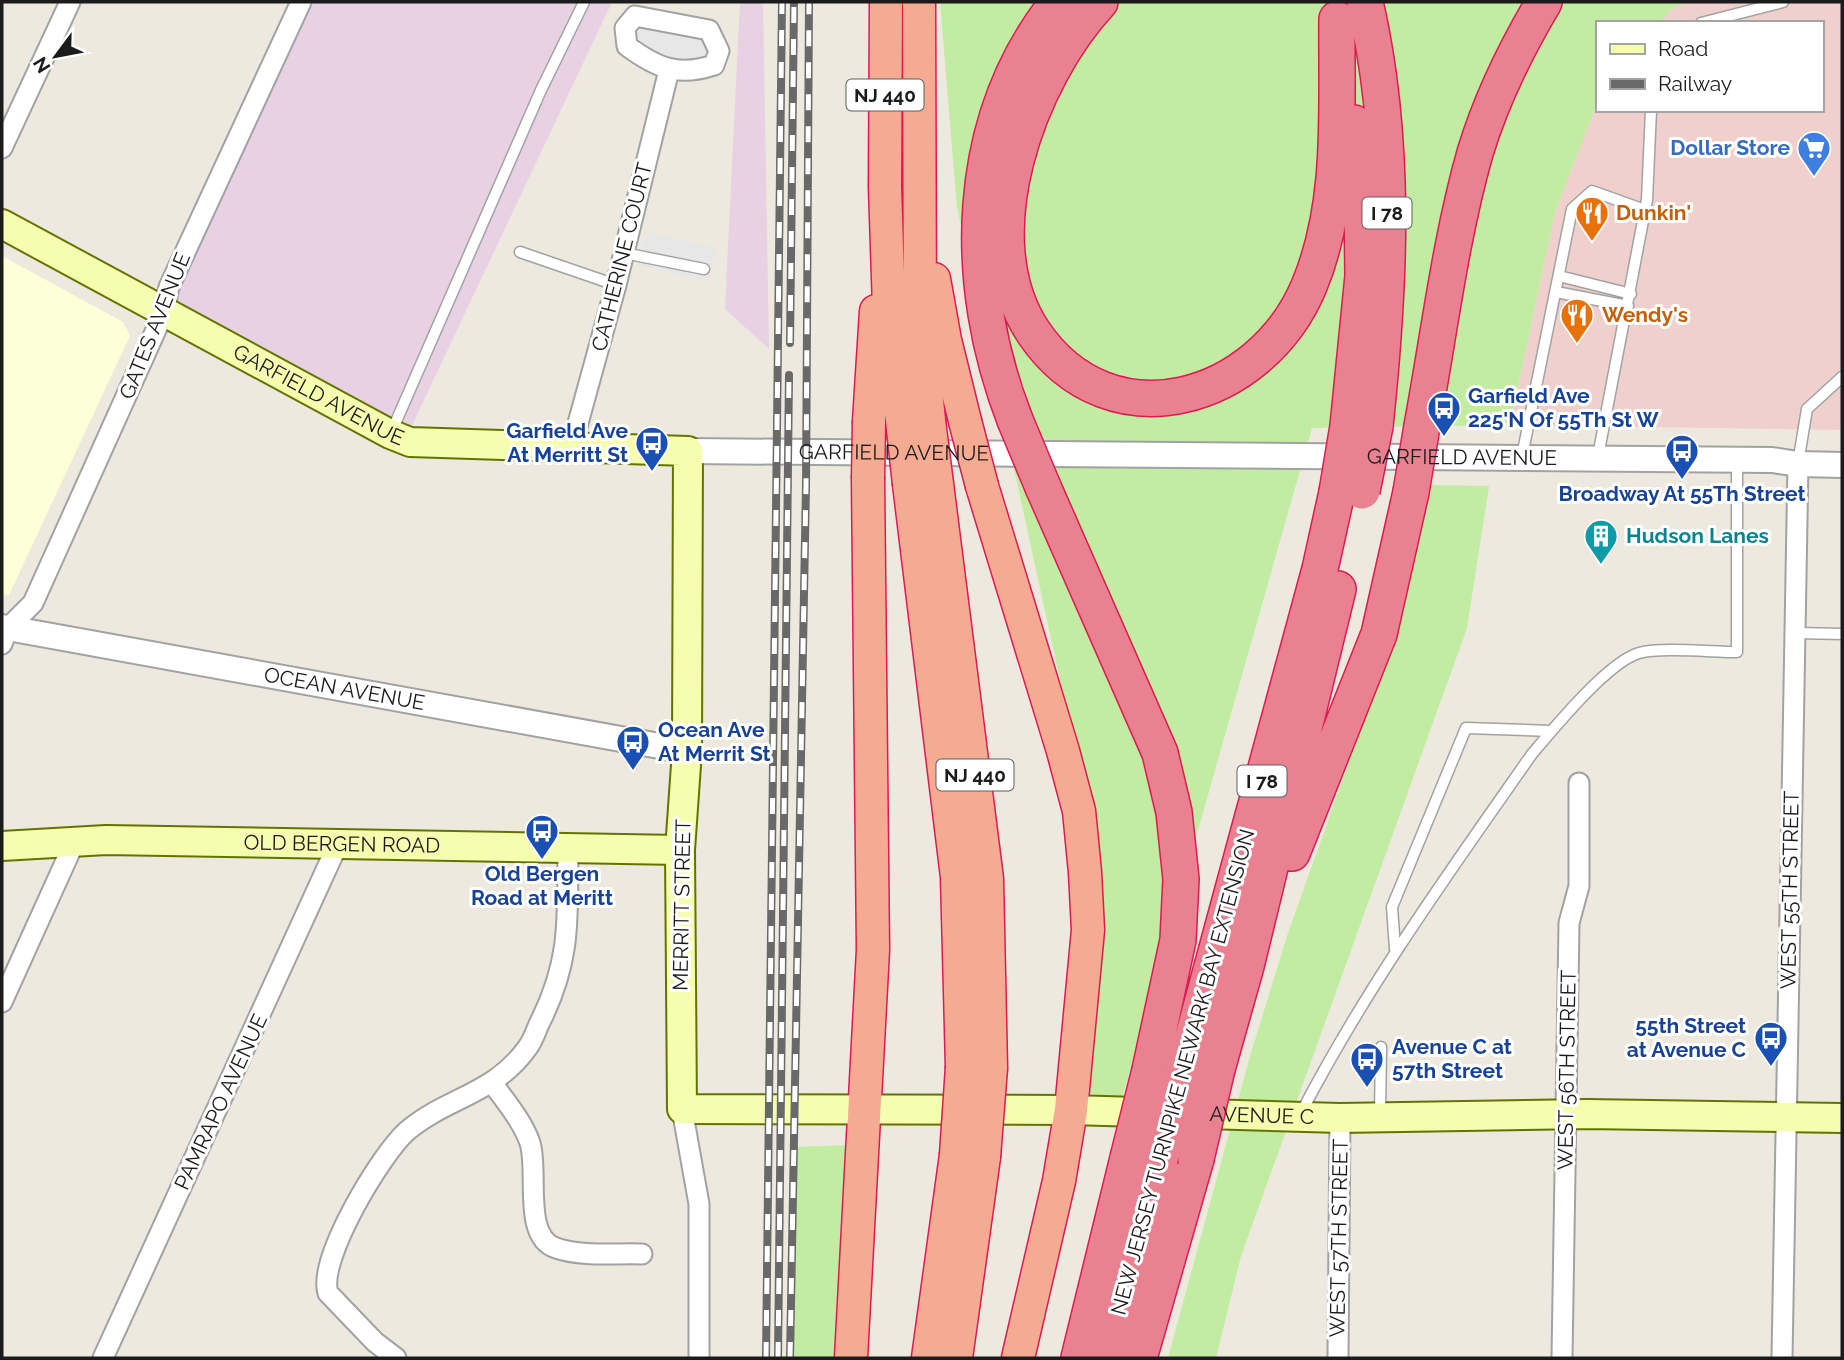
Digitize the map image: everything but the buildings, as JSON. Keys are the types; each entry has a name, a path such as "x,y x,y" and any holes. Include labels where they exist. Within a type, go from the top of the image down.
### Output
{"highway":[{"name":"NJ 440","path":"886,2 885,187 889,308 916,420 977,1067 956,1358"},
{"name":"NJ 440","path":"916,420 920,327 919,2"},
{"path":"1058,2 1029,47 1009,88 995,127 980,209 979,282 984,319 999,378 1015,421 1160,753 1174,813 1181,879 1178,940 1184,1070"},
{"path":"1100,2 1077,30 1047,77 1025,130 1012,189 1009,263 1016,300 1047,350 1077,374 1097,385 1138,397 1160,398 1200,392 1237,375 1269,349 1297,310 1317,262 1330,208 1345,7"},
{"path":"1246,966 1256,954 1288,864 1379,634 1411,492 1465,194 1476,151 1509,65 1544,2"},
{"name":"NEW JERSEY TURNPIKE NEWARK BAY EXTENSION","path":"1106,1358 1144,1158 1184,1070 1246,966 1362,426 1362,197 1345,7"},
{"path":"918,183 945,340 965,421 1079,811 1087,930 1071,1110 1022,1350"},
{"path":"851,1358 873,950 868,478 869,421 885,187"},
{"name":"NEW JERSEY TURNPIKE NEWARK BAY EXTENSION","path":"1139,1358 1196,1159 1184,1070 1320,569 1349,491"},
{"name":"NJ 440","path":"928,1358 970,1156"},
{"path":"1079,1358 1144,1158"}],"main road":[{"name":"GARFIELD AVENUE","path":"2,224 390,434 411,442 572,444 688,450"},
{"name":"MERRITT STREET","path":"682,1109 680,850 687,751 688,450"},
{"name":"OLD BERGEN ROAD","path":"2,846 106,840 680,850"},
{"name":"AVENUE C","path":"682,1109 1071,1110 1340,1118 1566,1114 1842,1118"}],"street":[{"path":"2,148 70,2"},
{"name":"GATES AVENUE","path":"4,633 33,603 164,312 169,287 300,2"},
{"path":"635,16 709,30 719,51 714,65 693,72 668,69 627,46 625,28 635,16"},
{"name":"CATHERINE COURT","path":"572,444 616,285 668,69"},
{"name":"GARFIELD AVENUE","path":"688,450 1522,456 1737,459 1842,465"},
{"name":"WEST 55TH STREET","path":"1782,1358 1784,1116 1797,633 1798,464"},
{"name":"OCEAN AVENUE","path":"4,633 687,751"},
{"name":"WEST 56TH STREET","path":"1562,1358 1569,923 1579,886 1579,783"},
{"path":"2,1002 74,843"},
{"name":"PAMRAPO AVENUE","path":"103,1358 337,846"},
{"path":"394,1358 328,1293 326,1277 333,1251 341,1231 374,1176 407,1131 493,1084 528,1047 558,984 567,943 568,848"},
{"path":"493,1084 523,1128 531,1146 536,1225 542,1237 553,1248 642,1254"},
{"name":"MERRITT STREET","path":"682,1109 699,1204 699,1358"},
{"name":"WEST 57TH STREET","path":"1338,1358 1340,1118"}],"lane":[{"path":"390,434 541,90 584,2"},
{"path":"1710,21 1783,2"},
{"path":"1598,457 1646,210 1651,112"},
{"path":"1522,456 1572,209 1592,191 1646,210"},
{"path":"520,252 616,285"},
{"path":"624,253 704,269"},
{"path":"1559,276 1631,294"},
{"path":"1556,292 1628,306"},
{"path":"1798,464 1807,409 1842,377"},
{"path":"1299,1117 1344,1030 1395,949 1551,731 1600,681 1635,654 1737,652 1737,459"},
{"path":"1797,633 1842,634"},
{"path":"1395,949 1392,907 1466,728 1551,731"},
{"path":"1380,1118 1381,1047"}],"shaded area":[{"path":"312,2 612,2 406,438 169,312"},
{"path":"740,2 763,2 769,349 725,309"},
{"path":"1690,2 1842,2 1842,430 1510,425 1555,212 1596,106 1596,112 1823,112 1823,21 1661,21 1673,8"},
{"path":"633,13 727,47 712,78 649,71 623,44"},
{"path":"645,232 716,248 708,281 637,265"},
{"path":"2,256 123,322 130,336 9,595 2,594"}],"green space":[{"path":"940,2 1690,2 1673,8 1661,21 1596,21 1596,106 1555,212 1510,425 1312,428 1121,1102 1088,1093 1090,818 957,207"},
{"path":"1428,485 1489,486 1467,628 1241,1256 1216,1358 1168,1358 1250,1056 1288,933 1404,607"},
{"path":"851,1145 841,1358 791,1358 793,1147"}],"railway":[{"path":"766,1358 782,2"},
{"path":"790,343 794,2"},
{"path":"790,1358 806,485 809,2"},
{"path":"778,1358 789,375"}],"place":[{"name":"Dollar Store","path":"1814,178"},
{"name":"Dunkin'","path":"1592,243"},
{"name":"Wendy's","path":"1577,345"},
{"name":"Garfield Ave 225'N Of 55Th St W","path":"1444,438"},
{"name":"Garfield Ave At Merritt St","path":"652,473"},
{"name":"Broadway At 55Th Street","path":"1682,481"},
{"name":"Hudson Lanes","path":"1601,566"},
{"name":"Ocean Ave At Merrit St","path":"633,772"},
{"name":"Old Bergen Road at Meritt","path":"542,861"},
{"name":"55th Street at Avenue C","path":"1771,1068"},
{"name":"Avenue C at 57th Street","path":"1367,1089"}]}
